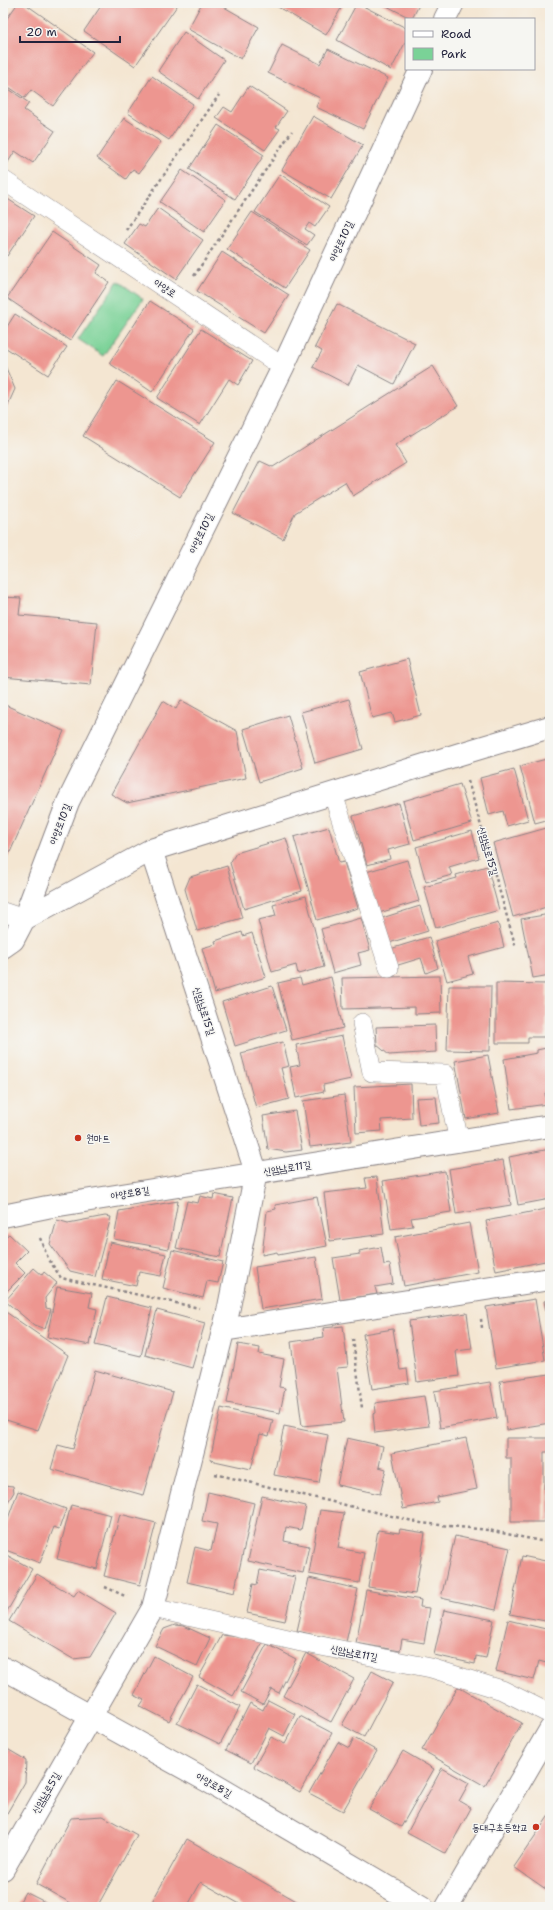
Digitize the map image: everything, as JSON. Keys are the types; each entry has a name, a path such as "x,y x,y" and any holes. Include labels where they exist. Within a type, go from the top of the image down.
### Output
{"street":[{"path":"446,18 453,3"},
{"name":"아양로10길","path":"24,919 68,802 283,367 421,70"},
{"path":"3,947 13,940 24,919 151,850 550,727"},
{"name":"신암남로15길","path":"151,850 256,1172"},
{"name":"신암남로11길","path":"89,1717 153,1608 226,1321 256,1172 459,1142 550,1126"},
{"name":"아양로8길","path":"3,1216 47,1207 256,1172"},
{"path":"226,1321 350,1311 550,1279"},
{"name":"아양로8길","path":"3,1668 89,1717 206,1780 422,1907"},
{"name":"신암남로5길","path":"3,1869 89,1717"},
{"path":"447,1907 550,1730"}],"lane":[{"name":"아양로","path":"3,180 180,298"},
{"path":"180,298 283,367"},
{"path":"333,794 389,968"},
{"path":"3,912 24,919"},
{"path":"362,1023 372,1072 445,1074 459,1142"},
{"name":"신암남로11길","path":"153,1608 301,1642 432,1668 502,1690 550,1714"}],"path":[{"path":"111,252 219,95"},
{"name":"아양로","path":"180,298 292,131"},
{"name":"신암남로15길","path":"460,754 516,948"},
{"path":"47,1207 40,1239 48,1258 62,1278 152,1299 226,1321"},
{"path":"350,1311 362,1408"},
{"path":"188,1468 421,1523 488,1530 550,1543"}],"green space":[{"path":"118,281 143,299 103,356 78,339"}],"building":[{"path":"18,3 24,3 93,52 53,106 31,90 25,98 3,83 3,24"},
{"path":"103,3 179,3 135,66 84,31"},
{"path":"202,3 217,3 259,27 241,59 188,29"},
{"path":"271,3 344,3 326,35"},
{"path":"357,3 405,27 405,43 391,70 337,40"},
{"path":"381,3 420,3 412,18"},
{"path":"184,32 224,60 198,99 158,71"},
{"path":"282,45 320,64 328,49 388,78 363,129 316,107 320,98 268,73"},
{"path":"152,76 193,104 169,140 128,113"},
{"path":"3,85 29,103 24,110 55,131 33,163 15,151 5,167 3,165"},
{"path":"249,86 287,111 276,127 280,129 265,150 216,118 224,107 232,112"},
{"path":"313,116 363,145 331,199 282,170"},
{"path":"124,118 161,142 139,173 133,169 126,179 97,158"},
{"path":"218,125 264,155 235,199 189,169"},
{"path":"182,170 226,200 204,232 160,202"},
{"path":"280,174 329,207 315,227 309,223 305,229 314,235 307,245 255,212"},
{"path":"3,196 34,216 7,256 3,253"},
{"path":"158,208 203,240 176,279 125,244 139,224 145,227"},
{"path":"252,212 310,250 285,288 227,249"},
{"path":"52,232 101,265 96,273 109,282 70,341 7,298"},
{"path":"222,252 289,295 264,333 197,291"},
{"path":"150,301 194,329 152,392 109,363"},
{"path":"337,304 415,343 394,384 358,365 348,385 313,367 322,351 315,347"},
{"path":"15,314 67,347 48,375 3,346 3,333"},
{"path":"201,329 252,361 238,385 229,379 200,425 157,398"},
{"path":"3,361 15,389 3,416"},
{"path":"433,366 458,406 395,445 406,463 353,496 345,482 295,513 283,539 233,513 260,461 273,467"},
{"path":"117,381 215,442 180,497 83,436"},
{"path":"3,597 21,598 19,615 97,622 91,685 3,677"},
{"path":"407,659 421,715 395,722 392,713 372,718 360,672"},
{"path":"349,699 363,749 315,763 301,712"},
{"path":"181,700 237,731 246,778 127,803 111,794 163,701 176,709"},
{"path":"3,704 64,731 3,868"},
{"path":"288,715 303,768 259,782 243,729"},
{"path":"550,758 550,819 535,823 520,766"},
{"path":"514,769 528,820 507,826 503,811 489,815 480,778"},
{"path":"460,784 472,823 414,840 403,801"},
{"path":"399,803 410,844 388,850 390,859 367,865 353,816"},
{"path":"329,827 339,863 344,862 358,908 317,920 294,837"},
{"path":"550,827 550,906 513,917 493,843"},
{"path":"472,831 479,858 449,867 452,875 426,882 416,847"},
{"path":"286,838 302,891 244,909 230,863 236,853"},
{"path":"407,860 419,901 379,913 366,872"},
{"path":"227,866 242,918 197,931 185,889 190,877"},
{"path":"487,866 499,910 436,928 424,887 457,878 456,875"},
{"path":"306,896 324,967 298,974 296,965 272,972 258,920 276,916 273,905"},
{"path":"420,906 428,931 389,943 382,918"},
{"path":"550,914 550,975 533,978 521,919"},
{"path":"361,918 370,950 358,953 361,965 333,973 321,929"},
{"path":"498,923 504,947 468,957 473,974 447,981 435,941"},
{"path":"242,932 243,936 252,933 266,977 215,993 202,948 216,944 215,941"},
{"path":"429,937 438,968 426,973 421,958 395,966 390,949"},
{"path":"440,976 441,1013 415,1014 415,1007 343,1009 342,978"},
{"path":"331,977 343,1028 292,1040 278,983 300,978 302,985"},
{"path":"496,983 547,984 546,1037 528,1037 528,1043 496,1043"},
{"path":"272,986 286,1030 235,1046 222,1002"},
{"path":"449,986 491,986 490,1051 447,1050"},
{"path":"435,1025 436,1052 389,1055 377,1045 376,1027"},
{"path":"342,1036 351,1079 323,1085 324,1092 296,1098 290,1067 300,1065 296,1045"},
{"path":"283,1042 289,1066 281,1068 289,1099 256,1108 241,1053"},
{"path":"546,1048 550,1076 550,1092 545,1093 547,1104 511,1109 504,1059 537,1053 537,1050"},
{"path":"488,1055 499,1113 466,1119 455,1061"},
{"path":"411,1084 412,1118 381,1120 382,1131 356,1133 354,1087"},
{"path":"344,1095 351,1142 310,1147 303,1101"},
{"path":"436,1097 439,1123 419,1125 416,1098"},
{"path":"295,1111 302,1150 286,1152 268,1149 263,1116"},
{"path":"550,1149 550,1199 518,1205 509,1157"},
{"path":"503,1160 511,1205 456,1214 449,1169"},
{"path":"445,1171 451,1212 411,1218 413,1226 391,1229 383,1181"},
{"path":"377,1177 384,1234 330,1241 324,1193 367,1188 365,1178"},
{"path":"214,1194 233,1198 220,1257 176,1248 187,1201 198,1203 200,1196 213,1199"},
{"path":"317,1197 327,1246 278,1255 277,1252 262,1255 267,1211 276,1209 275,1205"},
{"path":"178,1201 169,1249 114,1239 119,1211"},
{"path":"550,1208 550,1260 496,1271 486,1221"},
{"path":"105,1216 111,1217 95,1277 70,1271 50,1244 57,1220 68,1223"},
{"path":"469,1223 478,1272 404,1286 395,1237"},
{"path":"9,1234 27,1251 15,1263 25,1273 3,1295 3,1239"},
{"path":"110,1242 166,1254 161,1276 139,1272 136,1286 102,1279"},
{"path":"381,1247 384,1265 390,1264 393,1284 375,1287 377,1294 340,1300 333,1258 360,1254 359,1251"},
{"path":"172,1250 223,1262 218,1283 207,1281 203,1298 163,1288"},
{"path":"316,1257 322,1299 261,1309 255,1267"},
{"path":"34,1268 42,1275 44,1272 57,1283 45,1298 46,1308 51,1309 45,1329 34,1325 5,1301"},
{"path":"57,1287 92,1293 89,1307 97,1309 90,1345 47,1337"},
{"path":"107,1297 152,1308 141,1356 95,1345"},
{"path":"535,1299 545,1360 496,1368 486,1307"},
{"path":"550,1300 550,1327 549,1327 544,1301"},
{"path":"3,1310 68,1355 38,1430 3,1419"},
{"path":"157,1310 205,1323 192,1368 145,1355"},
{"path":"467,1313 472,1349 456,1351 459,1376 417,1382 409,1321"},
{"path":"343,1326 348,1367 337,1368 344,1422 302,1426 291,1342 324,1337 323,1328"},
{"path":"393,1329 400,1370 407,1369 409,1383 372,1389 363,1334"},
{"path":"238,1344 260,1348 259,1354 284,1359 279,1387 285,1388 280,1413 227,1403"},
{"path":"95,1370 173,1392 143,1495 51,1469 58,1445 73,1449"},
{"path":"550,1374 550,1423 507,1430 500,1381"},
{"path":"490,1382 497,1418 440,1428 434,1391"},
{"path":"424,1396 429,1426 375,1433 373,1414 376,1413 375,1403"},
{"path":"221,1408 273,1420 269,1436 260,1434 251,1469 210,1460"},
{"path":"284,1426 328,1435 319,1483 274,1475"},
{"path":"347,1438 383,1446 379,1467 386,1469 380,1494 337,1485"},
{"path":"466,1438 477,1489 437,1497 438,1502 403,1509 392,1453"},
{"path":"506,1438 550,1438 550,1452 544,1452 544,1522 511,1522 511,1458 506,1458"},
{"path":"548,1475 550,1475 550,1521 547,1521"},
{"path":"3,1485 13,1486 14,1492 3,1510"},
{"path":"18,1491 66,1509 59,1529 54,1527 40,1563 3,1549 3,1532"},
{"path":"208,1492 254,1503 234,1593 187,1582 195,1547 211,1551 217,1524 202,1521"},
{"path":"262,1496 306,1506 301,1530 286,1527 284,1541 309,1546 303,1573 248,1561"},
{"path":"71,1505 111,1515 97,1569 57,1559"},
{"path":"320,1510 344,1513 338,1548 364,1553 359,1583 309,1574"},
{"path":"120,1514 156,1523 140,1585 104,1576"},
{"path":"400,1529 425,1533 415,1594 368,1587 378,1530 399,1533"},
{"path":"455,1536 510,1548 496,1610 441,1598"},
{"path":"3,1553 32,1569 3,1618"},
{"path":"522,1556 550,1562 550,1622 510,1614"},
{"path":"260,1570 295,1577 285,1621 247,1613 253,1584 257,1585"},
{"path":"37,1574 74,1596 78,1590 116,1613 90,1657 73,1659 9,1621"},
{"path":"309,1578 358,1589 346,1642 297,1631"},
{"path":"366,1590 421,1600 420,1607 430,1608 424,1643 402,1639 400,1651 356,1643"},
{"path":"444,1610 494,1620 486,1658 476,1656 475,1664 434,1655"},
{"path":"508,1620 550,1630 550,1664 539,1661 534,1680 496,1671"},
{"path":"175,1625 184,1626 210,1638 197,1666 155,1646 164,1629"},
{"path":"222,1635 264,1640 233,1696 199,1677"},
{"path":"267,1644 296,1659 279,1693 271,1689 263,1704 241,1692"},
{"path":"306,1653 354,1679 331,1722 283,1696"},
{"path":"154,1656 193,1677 169,1721 140,1706 144,1700 134,1695"},
{"path":"372,1671 393,1682 364,1737 342,1725"},
{"path":"197,1684 240,1707 220,1744 177,1723"},
{"path":"458,1687 522,1723 485,1786 422,1750"},
{"path":"268,1700 295,1714 284,1736 269,1728 251,1763 226,1750 250,1703 263,1710"},
{"path":"300,1716 332,1733 300,1792 254,1767 271,1737 285,1744"},
{"path":"354,1738 377,1751 343,1811 309,1793 338,1742 349,1748"},
{"path":"4,1747 26,1760 25,1782 3,1820"},
{"path":"403,1751 434,1769 401,1827 369,1809"},
{"path":"442,1768 469,1783 459,1801 471,1808 446,1854 407,1833"},
{"path":"550,1814 550,1892 514,1867"},
{"path":"103,1816 137,1835 97,1907 78,1907 36,1884 71,1818"},
{"path":"187,1839 307,1907 245,1907 201,1882 187,1907 149,1907"},
{"path":"25,1892 55,1907 17,1907"}],"place":[{"name":"원마트","path":"78,1138"},
{"name":"동대구초등학교","path":"536,1827"}]}
